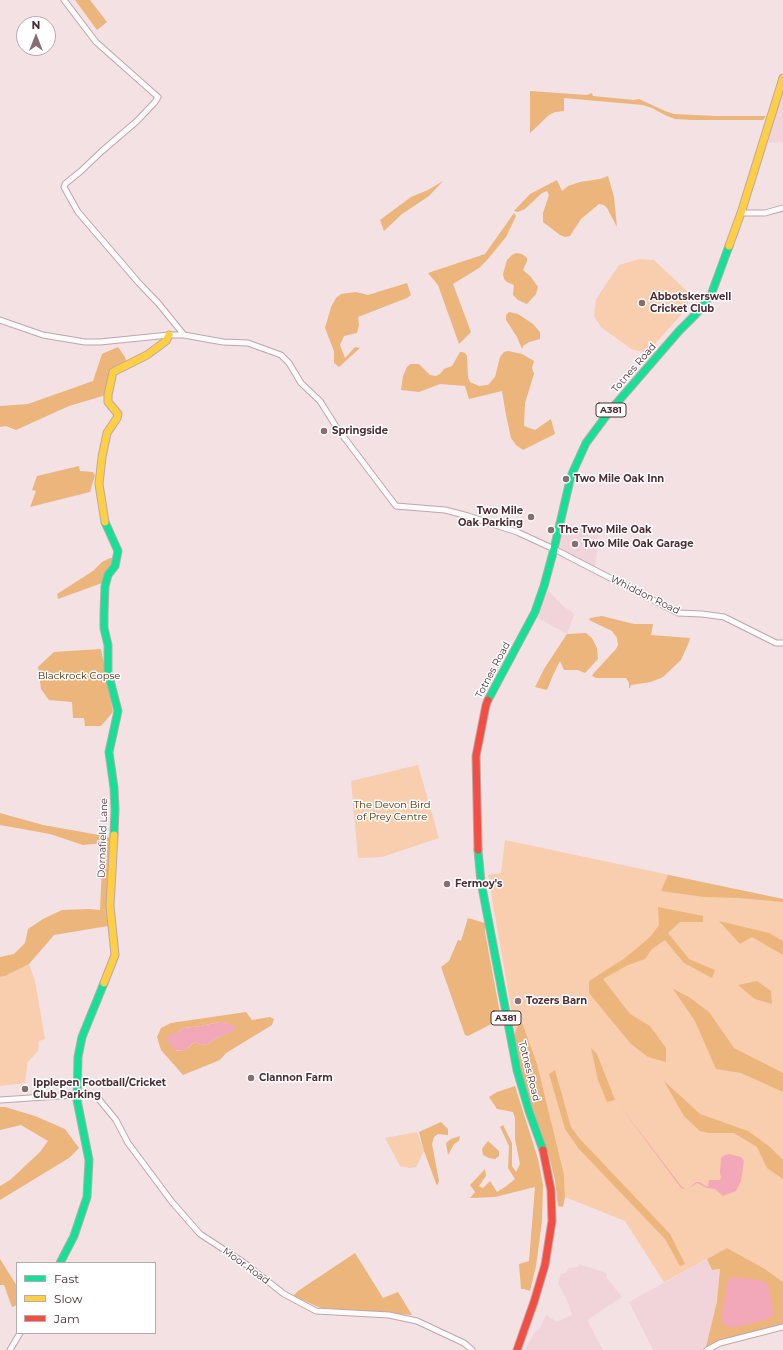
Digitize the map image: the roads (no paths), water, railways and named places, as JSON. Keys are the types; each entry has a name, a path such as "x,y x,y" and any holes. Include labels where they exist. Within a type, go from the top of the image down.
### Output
{"main road":[{"name":"Totnes Road","path":"517,1350 545,1265 552,1221 551,1190 543,1151 517,1070 485,907 478,855 476,756 486,705 535,612 544,586 570,481 580,454 586,443 609,412 648,366 706,303 711,295 741,213 783,78"},
{"name":"Dornafield Lane","path":"76,1095 78,1057 82,1036 115,955 110,906 116,809 109,752 118,711 108,672 108,645 104,628 104,613 105,586 108,575 115,566 118,551 104,518 99,484 102,457 107,433 118,414 108,402 108,395 113,372 160,346 166,341 169,335"},
{"path":"61,1262 74,1236 87,1197 88,1154 76,1095"}],"street":[{"path":"64,0 96,42 158,97 137,121 65,184 64,188 78,212 138,282 159,304 184,336"},
{"path":"741,213 765,213 783,208"},
{"name":"Whiddon Road","path":"0,320 43,335 85,342 100,342 169,335 223,342 248,343 281,355 288,363 301,384 320,401 337,428 396,506 445,510 517,532 554,548 678,613 724,617 776,643 783,643"},
{"name":"Moor Road","path":"0,1100 89,1094 97,1097 116,1120 128,1143 172,1202 200,1234 243,1262 284,1294 316,1310 389,1315 417,1321 464,1344 472,1350"},
{"path":"707,1350 720,1343 783,1327"},
{"path":"10,1350 19,1334"}],"place":[{"name":"Abbotskerswell Cricket Club","path":"642,303"},
{"name":"Springside","path":"324,431"},
{"name":"Two Mile Oak Inn","path":"566,479"},
{"name":"Two Mile Oak Parking","path":"531,517"},
{"name":"The Two Mile Oak","path":"551,530"},
{"name":"Two Mile Oak Garage","path":"575,544"},
{"name":"Fermoy's","path":"447,884"},
{"name":"Tozers Barn","path":"518,1001"},
{"name":"Clannon Farm","path":"251,1078"},
{"name":"Ipplepen Football/Cricket Club Parking","path":"25,1089"}],"park label":[{"name":"Blackrock Copse","path":"79,676"},
{"name":"The Devon Bird of Prey Centre","path":"392,810"}]}
